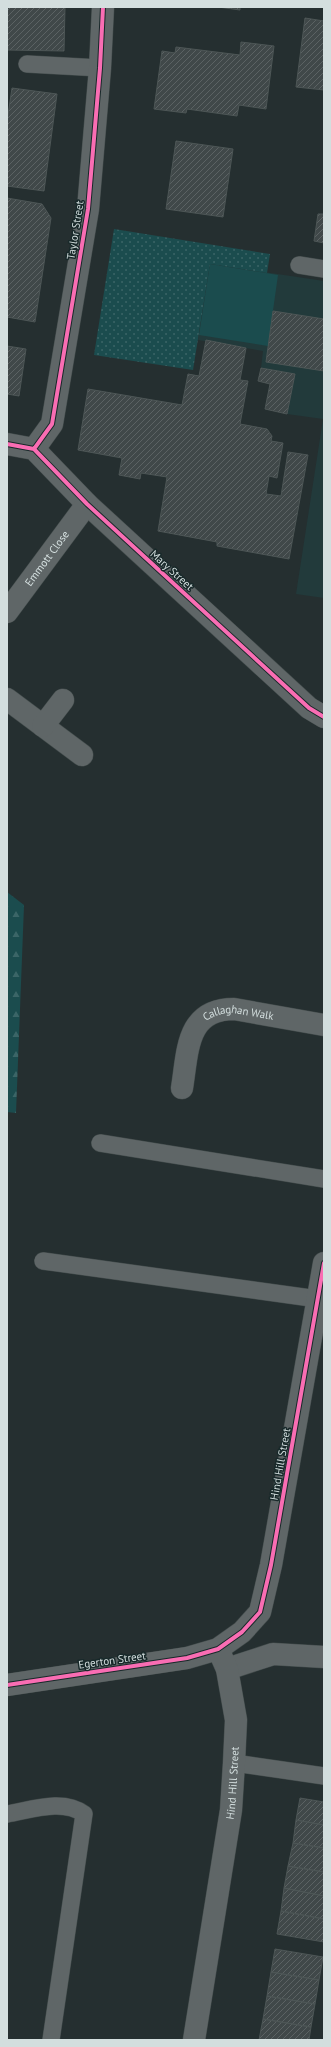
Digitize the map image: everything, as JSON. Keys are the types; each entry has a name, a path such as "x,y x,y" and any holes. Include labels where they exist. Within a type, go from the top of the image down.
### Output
{"street":[{"name":"Taylor Street","path":"34,449 52,424 88,209 100,68 103,7"},
{"path":"7,444 34,449"},
{"name":"Mary Street","path":"34,449 87,504 309,708 324,718"},
{"name":"Emmott Close","path":"7,612 87,504"},
{"path":"7,699 82,755"},
{"path":"43,726 63,700"},
{"name":"Callaghan Walk","path":"182,1088 191,1036 195,1027 202,1018 212,1012 223,1009 234,1009 324,1025"},
{"name":"Hind Hill Street","path":"194,2040 231,1810 234,1763 236,1720 227,1669 218,1650 242,1632 260,1612 271,1565 324,1263"},
{"name":"Egerton Street","path":"7,1685 187,1658 218,1650"},
{"path":"227,1669 273,1654 324,1657"}],"lane":[{"path":"27,64 100,68"},
{"path":"299,266 324,269"},
{"path":"100,1143 324,1179"},
{"path":"43,1261 318,1299"},
{"path":"234,1763 324,1776"},
{"path":"7,1814 56,1806 75,1807 84,1814 51,2040"}],"shaded area":[{"path":"210,264 324,281 324,598 296,594 323,419 287,414 295,374 261,368 263,351 198,340"}],"green space":[{"path":"114,229 270,254 267,273 210,264 193,370 94,355"},
{"path":"210,264 278,275 268,346 199,335"},
{"path":"7,892 24,905 16,1113 7,1112"}],"building":[{"path":"7,7 65,7 64,51 7,50"},
{"path":"218,7 240,7 240,10"},
{"path":"305,18 324,21 324,90 296,87"},
{"path":"241,42 274,46 266,109 239,105 237,116 187,109 186,113 154,109 162,51 175,53 176,47 240,55"},
{"path":"12,88 57,94 44,191 7,186 7,122"},
{"path":"176,141 233,149 223,217 166,209"},
{"path":"7,198 42,204 51,218 35,322 7,317"},
{"path":"318,214 324,214 324,243 314,241"},
{"path":"273,311 324,319 324,371 266,362"},
{"path":"206,340 246,348 240,380 248,381 240,424 267,429 272,436 271,441 283,443 277,478 269,476 266,494 281,496 288,452 308,455 289,559 217,546 217,542 158,531 167,477 141,473 140,479 119,475 122,458 78,450 88,389 182,405 188,374 199,376"},
{"path":"7,346 26,349 19,396 7,394"},
{"path":"261,368 295,374 287,414 265,409 270,384 258,381"},
{"path":"300,1798 324,1802 324,1825 296,1820"},
{"path":"296,1820 324,1825 324,1848 293,1843"},
{"path":"293,1843 324,1848 324,1872 288,1866"},
{"path":"288,1866 324,1872 324,1896 284,1888"},
{"path":"284,1888 324,1896 324,1919 281,1911"},
{"path":"281,1911 324,1919 324,1942 277,1934"},
{"path":"275,1949 323,1957 319,1980 271,1972"},
{"path":"271,1972 319,1980 315,2004 267,1996"},
{"path":"267,1996 315,2004 311,2027 263,2019"},
{"path":"263,2019 311,2027 309,2040 259,2040"}],"cycle path":[{"path":"34,449 52,424 88,209 100,68 103,7"},
{"path":"7,444 34,449 87,504 309,708 324,717"},
{"path":"7,1685 187,1658 218,1649 242,1632 260,1612 271,1565 324,1263"}]}
